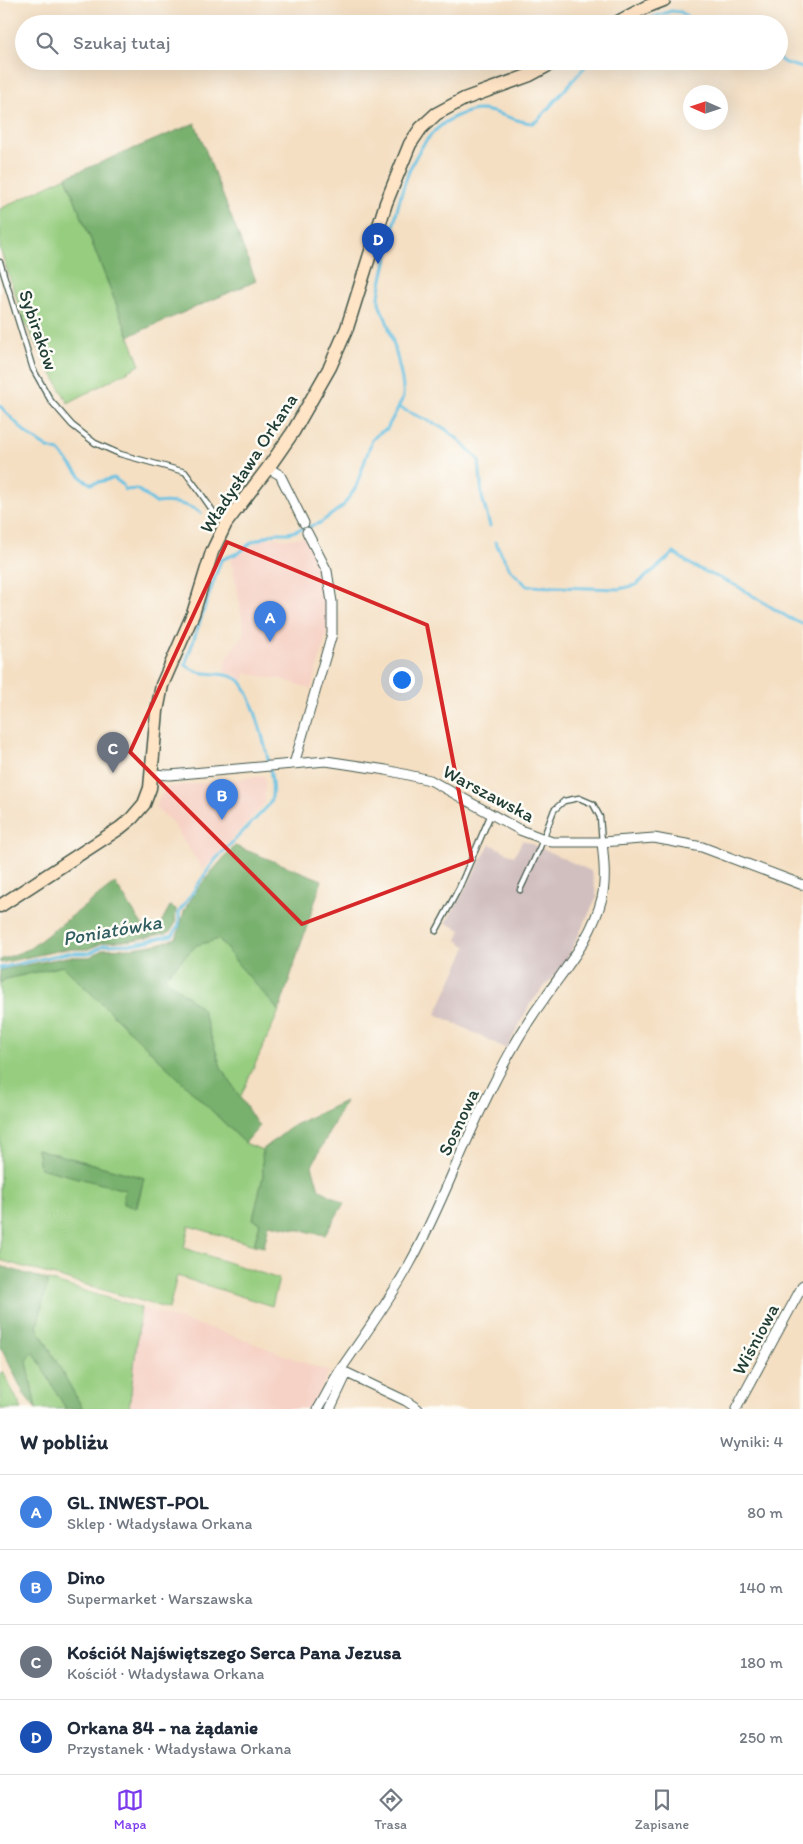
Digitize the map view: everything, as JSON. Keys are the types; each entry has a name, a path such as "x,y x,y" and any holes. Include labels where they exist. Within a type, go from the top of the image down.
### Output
{"street":[{"path":"630,15 646,6 664,0"},
{"name":"Władysława Orkana","path":"0,906 126,823 144,804 150,788 156,711 162,685 193,614 212,552 226,523 293,432 330,367 347,328 400,163 410,144 421,128 436,114 450,106 539,70"},
{"path":"268,468 280,475 305,527 326,571 332,602 332,634 294,764"},
{"name":"Warszawska","path":"152,774 170,775 326,761 386,770 430,780 520,830 552,842 602,842 654,838 702,847 803,886"},
{"name":"Sosnowa","path":"318,1409 409,1265 492,1088 521,1036 543,1000 584,943 602,898 605,876 602,842"},
{"name":"Wiśniowa","path":"736,1409 803,1285"},
{"path":"343,1372 406,1401 418,1409"},
{"name":"Sosnowa","path":"330,1409 343,1372"}],"lane":[{"name":"Sybiraków","path":"0,262 33,369 51,401 72,425 95,443 120,454 185,472 215,514 226,523"},
{"path":"520,890 554,810 564,801 579,798 593,804 600,817 602,842"},
{"path":"436,931 459,888 491,814"}],"highlighted area":[{"path":"227,542 427,625 472,860 302,924 130,752"}],"shaded area":[{"path":"304,537 320,568 328,598 327,633 311,689 284,680 245,673 243,681 236,675 223,672 228,656 245,633 231,557 240,554 261,540"},
{"path":"265,776 265,803 203,870 172,822 155,808 166,787"},
{"path":"523,840 591,871 597,897 566,961 530,1004 507,1049 436,1014 467,947 457,940 461,930 446,923 490,844 514,856"},
{"path":"141,1308 229,1334 329,1372 310,1409 129,1409"}],"green space":[{"path":"195,123 256,281 129,336 66,177"},
{"path":"66,177 140,365 68,403 24,321 0,249 0,209"},
{"path":"235,846 322,880 279,1011 219,939 197,945 164,977 202,1009 221,1067 259,1127 245,1143 63,966 6,979 0,983 0,970 67,957 90,957 104,949 133,948 158,944 176,938 188,904 207,877"},
{"path":"115,883 143,926 157,930 170,906 176,909 175,924 170,932 133,940 104,942 88,949 66,949 0,963 0,960 29,949"},
{"path":"219,939 279,1011 240,1098 221,1067 202,1009 164,977 197,945"},
{"path":"63,966 245,1143 262,1150 263,1176 253,1219 260,1223 254,1245 189,1226 184,1248 279,1279 272,1306 177,1276 169,1309 0,1260 0,983 6,979","holes":["37,1149 144,1178 137,1207 123,1203 126,1190 40,1168"]},
{"path":"345,1101 312,1166 319,1189 344,1203 325,1235 269,1224 264,1247 254,1245 260,1223 253,1219 263,1176 262,1150 294,1125"},
{"path":"37,1149 144,1178 136,1208 123,1204 125,1190 40,1168"},
{"path":"0,1266 48,1280 37,1327 83,1409 66,1409 33,1351 27,1361 36,1409 24,1394 0,1345"},
{"path":"48,1280 141,1308 129,1409 83,1409 37,1327"},
{"path":"33,1350 66,1409 36,1409 27,1361"},
{"path":"3,1372 22,1409 0,1409 0,1373"}],"waterway":[{"name":"Poniatówka","path":"660,15 671,11 681,12 685,15"},
{"name":"Poniatówka","path":"788,64 803,68"},
{"name":"Poniatówka","path":"0,968 67,953 90,953 104,945 134,944 173,935 179,925 179,912 215,860 268,806 272,798 272,786 267,754 257,718 246,689 240,681 231,676 199,672 185,665 221,560 240,552 252,542 275,533 289,533 320,523 343,506 356,487 372,440 379,433 387,429 401,402 403,389 400,370 386,319 379,304 379,297 403,189 410,168 420,149 433,132 450,119 471,111 494,112 533,123 538,120 582,70"},
{"path":"0,406 27,434 48,448 59,451 83,479 91,484 114,478 123,485 125,490 137,489 156,503 180,504 191,507 201,513"},
{"path":"398,407 444,428 479,460 482,497 490,526"},
{"path":"495,542 510,569 527,586 619,589 636,585 674,553 693,566 737,586 789,618 803,624"}],"place":[{"name":"Orkana 84 - na żądanie","path":"378,264"},
{"name":"GL. INWEST-POL","path":"270,642"},
{"name":"Kościół Najświętszego Serca Pana Jezusa","path":"113,773"},
{"name":"Dino","path":"222,820"}]}
